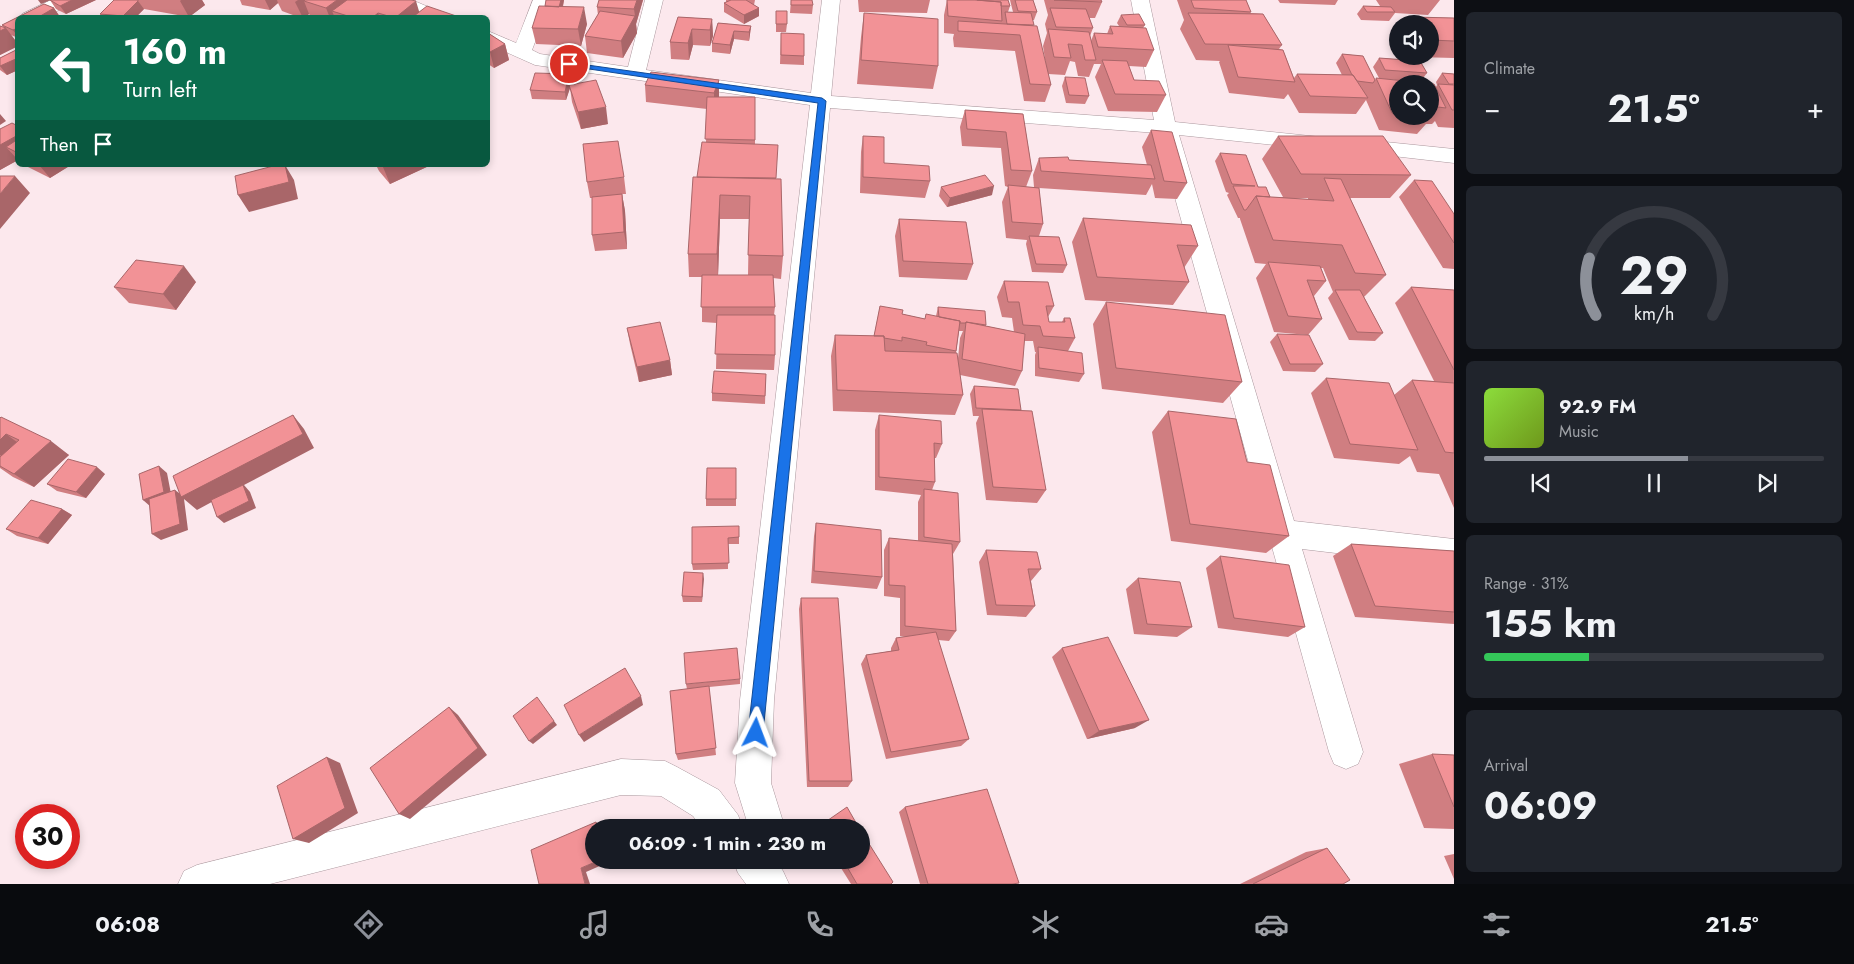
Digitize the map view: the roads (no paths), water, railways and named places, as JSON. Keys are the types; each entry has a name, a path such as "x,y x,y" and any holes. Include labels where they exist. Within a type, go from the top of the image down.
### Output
{"street":[{"path":"34,15 65,0"},
{"path":"397,0 432,15"},
{"path":"522,52 542,0"},
{"path":"636,73 654,0"},
{"path":"764,819 752,783 757,700 832,0"},
{"path":"1140,0 1166,126 1346,752"},
{"path":"490,39 535,59 822,101 1166,126 1454,156"},
{"path":"1282,532 1454,553"},
{"path":"197,884 621,777 665,779 706,803 719,819"},
{"path":"758,869 770,884"},
{"path":"781,869 785,884"}]}
